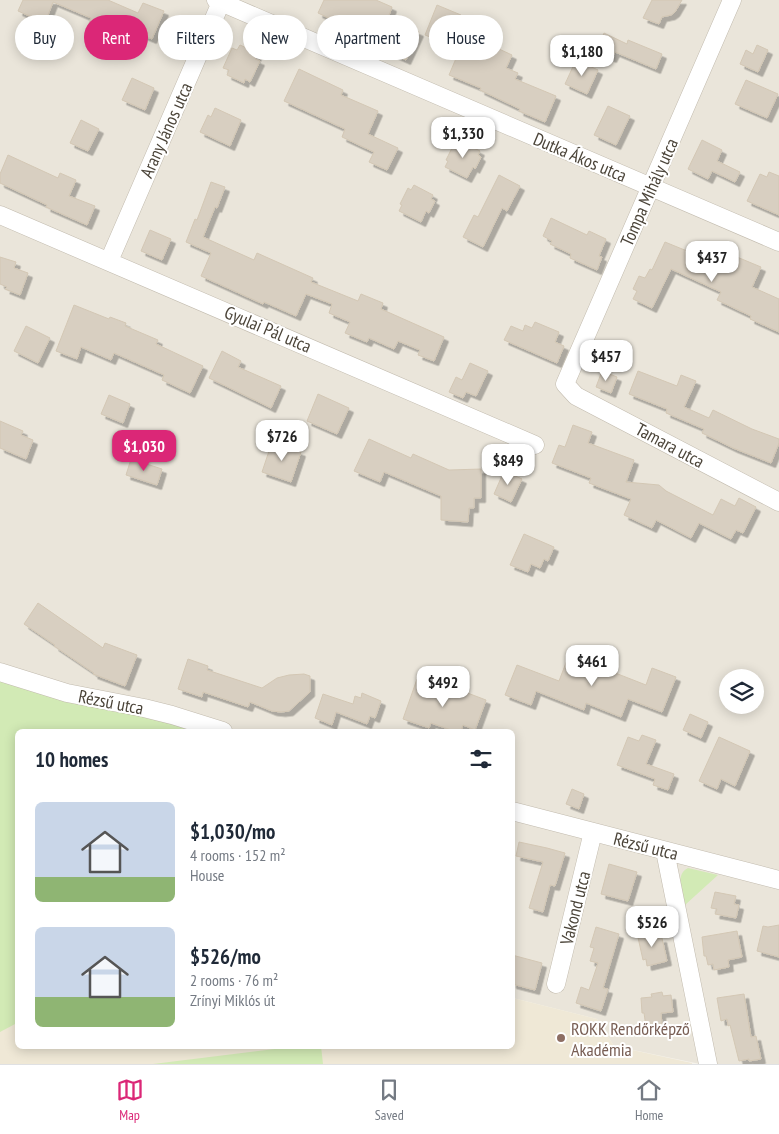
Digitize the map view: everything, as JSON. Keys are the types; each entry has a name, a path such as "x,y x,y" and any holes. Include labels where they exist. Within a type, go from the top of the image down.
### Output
{"street":[{"name":"Tompa Mihály utca","path":"565,384 732,0"},
{"name":"Dutka Ákos utca","path":"220,1 779,242"},
{"name":"Arany János utca","path":"109,261 220,1"},
{"name":"Gyulai Pál utca","path":"0,215 535,445"},
{"name":"Tamara utca","path":"565,384 576,396 779,502"},
{"name":"Rézsű utca","path":"0,672 67,693 144,708 217,729"},
{"name":"Rézsű utca","path":"515,812 779,880"},
{"name":"Vakond utca","path":"556,984 593,832"},
{"path":"665,851 708,1064"}],"shaded area":[{"path":"0,0 779,0 779,1064 700,1064 614,1046 597,1019 515,998 515,729 215,729 0,672"},
{"name":"ROKK Rendőrképző Akadémia","path":"515,998 597,1019 614,1046 692,1064 0,1064 0,1030 15,1022 15,1049 515,1049"}],"green space":[{"path":"0,672 215,729 15,729 15,1024 0,1032"},
{"path":"688,868 718,875 685,905 680,880 681,875"},
{"path":"275,1049 321,1049 323,1064 153,1064"}],"building":[{"path":"23,0 108,0 138,13 143,3 164,11 162,15 158,15 158,25 152,39 148,37 148,15 84,15 53,2 48,15 27,15 18,11"},
{"path":"324,0 376,0 392,7 389,15 322,15 318,13"},
{"path":"652,0 682,0 675,12 662,17 659,24 643,18"},
{"path":"437,5 461,15 433,15"},
{"path":"429,25 429,37 425,35"},
{"path":"604,33 627,44 628,40 662,54 656,69 615,52 612,58 596,51"},
{"path":"240,45 243,46 243,60 260,61 250,82 245,79 244,83 227,75 229,70 223,68 227,60 233,60 233,48 237,50"},
{"path":"757,45 768,50 758,72 740,64 746,50 753,54"},
{"path":"503,51 512,55 506,68 518,73 515,79 556,96 545,122 519,111 520,109 480,90 481,88 449,75 455,60 503,60"},
{"path":"576,60 598,70 587,94 565,84"},
{"path":"299,69 343,90 341,95 378,111 368,134 398,148 387,170 369,162 374,152 342,137 345,129 284,101"},
{"path":"132,78 154,88 145,110 122,100"},
{"path":"746,80 778,94 767,118 735,104"},
{"path":"608,106 630,116 616,145 594,135"},
{"path":"215,108 241,120 230,146 200,132 208,115 211,117"},
{"path":"81,120 99,129 88,151 70,143"},
{"path":"702,140 722,150 717,161 740,172 735,182 712,171 708,179 688,169"},
{"path":"460,141 480,151 478,155 481,157 475,169 473,167 467,178 445,167 448,161 446,160 454,144 457,146"},
{"path":"8,155 58,178 60,173 76,180 69,196 95,206 87,225 46,207 47,205 0,183 0,174"},
{"path":"769,172 779,176 779,215 747,201 760,174 767,177"},
{"path":"499,175 520,186 507,211 502,208 483,247 463,237 474,215 478,217"},
{"path":"211,182 225,187 203,237 254,260 257,253 313,278 311,282 358,301 361,294 383,303 381,309 444,337 434,361 418,355 420,350 398,341 394,349 369,338 367,342 345,333 350,322 329,313 332,304 306,294 296,316 264,302 263,304 201,276 211,253 186,242 195,219 197,220"},
{"path":"414,185 433,195 431,199 435,201 429,213 426,211 421,222 399,211 402,205 400,204 408,188 411,190"},
{"path":"551,218 587,235 589,231 606,239 599,256 602,257 597,270 570,258 571,254 550,244 552,241 543,236"},
{"path":"150,230 171,239 162,260 141,251"},
{"path":"665,242 692,253 693,251 731,269 737,257 761,267 752,287 779,299 779,332 750,319 751,316 717,300 721,292 671,269 652,308 633,299 637,291 633,289 639,276 645,278 650,269 652,270"},
{"path":"0,257 16,262 14,268 28,273 20,295 5,289 7,287 0,284"},
{"path":"74,305 109,319 110,317 126,323 125,326 158,340 156,344 203,366 190,393 162,380 164,375 114,353 111,360 81,347 77,359 56,351"},
{"path":"535,322 559,332 555,342 564,346 557,363 504,340 511,326 523,331 525,325 532,328"},
{"path":"26,326 50,338 38,363 14,351"},
{"path":"222,351 241,361 238,367 281,386 271,408 209,378"},
{"path":"470,363 488,371 476,396 466,392 463,398 449,392 456,377 462,380"},
{"path":"602,371 617,377 611,393 596,387"},
{"path":"638,371 677,386 681,375 696,381 684,407 709,418 713,410 752,429 779,439 771,463 702,433 704,429 666,413 667,409 629,394"},
{"path":"318,394 349,408 337,434 307,421"},
{"path":"109,395 130,404 123,423 101,414"},
{"path":"0,421 23,431 21,435 33,440 26,459 0,448"},
{"path":"573,425 592,432 588,443 634,460 626,482 659,485 666,491 713,515 721,499 735,506 739,498 756,507 743,533 736,530 731,539 699,523 691,538 656,520 652,528 624,515 631,499 589,483 591,478 552,463 559,445 565,447"},
{"path":"369,439 411,458 413,454 449,470 481,469 481,498 474,498 474,508 469,508 468,522 441,520 441,496 384,472 380,482 354,471"},
{"path":"272,442 301,452 291,482 262,472"},
{"path":"131,459 162,469 157,485 126,475"},
{"path":"504,471 522,479 511,502 494,494"},
{"path":"524,534 554,547 548,561 544,559 540,568 531,564 528,572 510,565"},
{"path":"38,603 103,648 105,643 137,655 125,686 93,674 24,624"},
{"path":"569,655 588,662 591,655 603,660 600,667 646,685 652,668 676,677 662,712 628,699 621,717 586,703 584,710 536,691 531,705 505,695 517,665 559,681"},
{"path":"188,659 208,666 207,670 262,688 277,678 304,674 310,676 310,692 289,711 281,712 272,711 250,702 248,707 203,692 202,697 178,689"},
{"path":"417,679 455,693 457,689 486,700 475,729 463,725 462,729 448,729 431,723 429,728 403,719"},
{"path":"362,693 381,701 375,718 370,716 367,724 336,712 332,725 315,718 323,694 353,704 355,696 361,698"},
{"path":"690,714 708,722 701,738 683,730"},
{"path":"642,735 656,740 646,764 674,774 668,790 653,785 655,779 617,765 628,737 639,741"},
{"path":"719,737 750,751 735,786 721,779 717,789 699,781"},
{"path":"572,789 584,794 579,809 566,804"},
{"path":"519,842 565,853 555,886 550,885 543,912 529,908 543,862 516,856"},
{"path":"609,864 637,872 628,901 601,894"},
{"path":"715,892 736,896 734,904 739,905 736,918 715,914 717,909 711,908"},
{"path":"779,925 779,957 757,951 763,926"},
{"path":"596,927 619,934 603,988 608,989 601,1011 576,1003 581,987 589,990 598,963 590,961 594,948 590,947"},
{"path":"653,929 655,939 662,938 667,961 647,966 646,959 643,960 637,933"},
{"path":"737,931 742,957 728,960 729,967 714,970 713,964 708,965 706,956 704,956 702,937"},
{"path":"515,956 542,963 535,990 515,985"},
{"path":"662,992 663,996 671,995 673,1012 661,1013 662,1025 646,1027 644,1013 642,1013 641,998 652,997 651,994"},
{"path":"744,994 751,1037 756,1036 761,1059 739,1061 730,1025 728,1026 727,1019 721,1021 717,998"}],"place":[{"name":"ROKK Rendőrképző Akadémia","path":"561,1038"}]}
